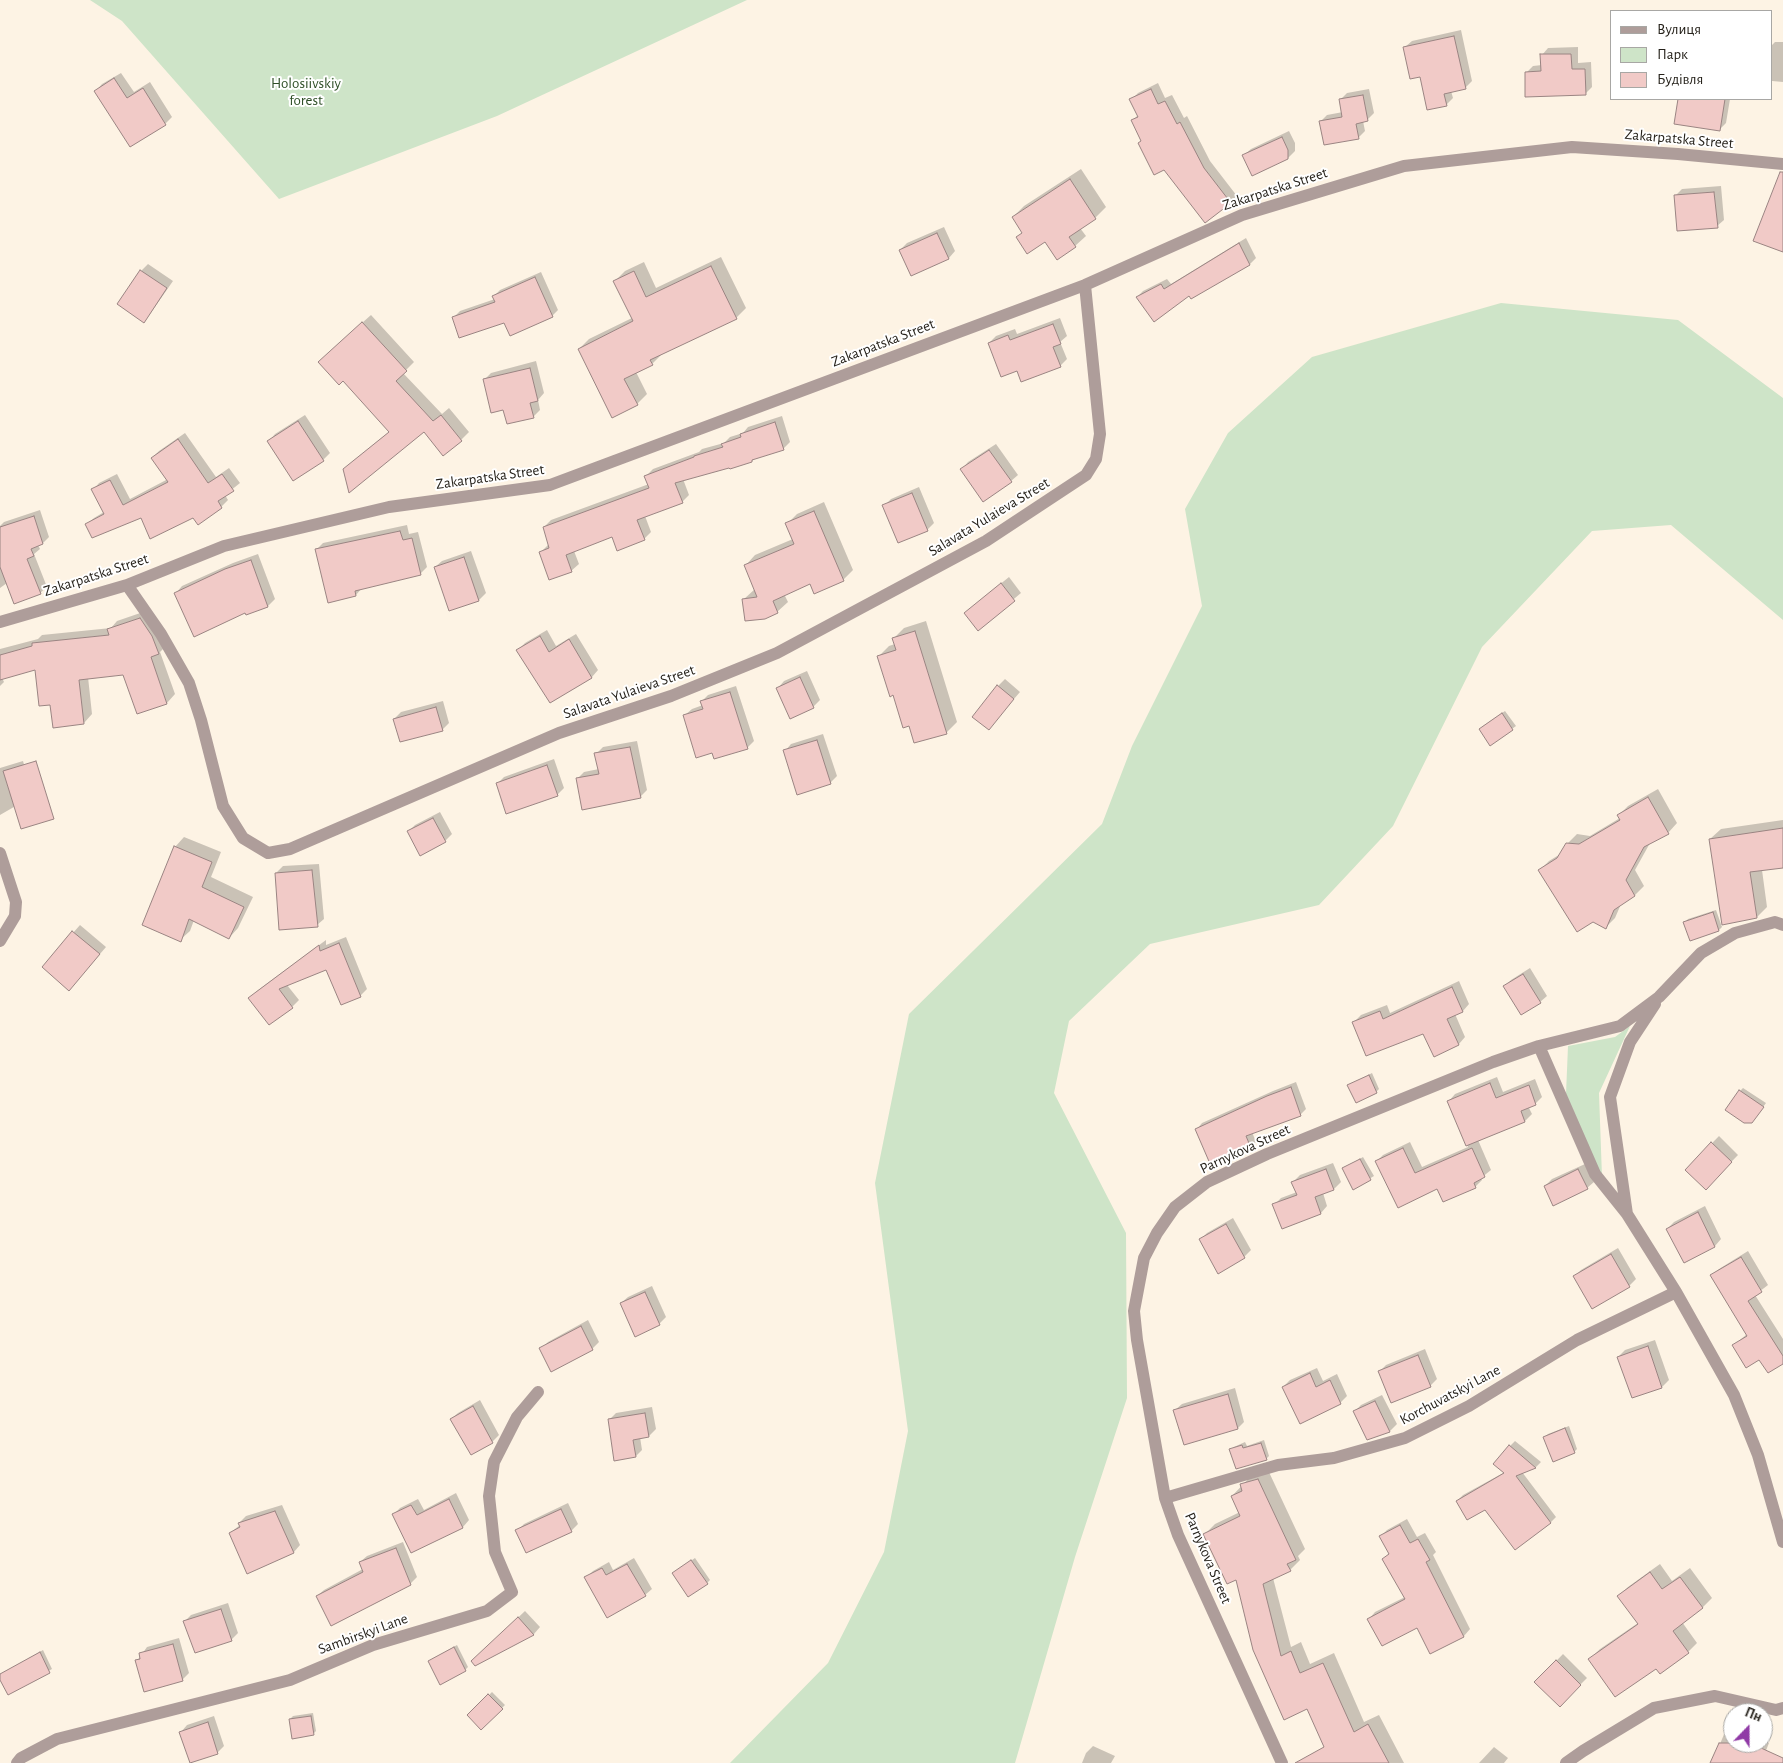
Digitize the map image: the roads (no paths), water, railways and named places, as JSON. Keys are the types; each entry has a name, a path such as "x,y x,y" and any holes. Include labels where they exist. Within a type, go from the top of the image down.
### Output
{"street":[{"name":"Zakarpatska Street","path":"0,622 128,585 224,546 389,507 550,485 1085,285 1242,215 1404,166 1572,147 1678,154 1783,164"},
{"name":"Salavata Yulaieva Street","path":"128,585 161,634 189,684 201,720 223,806 243,838 268,852 290,849 559,733 671,696 777,653 986,540 1086,475 1096,459 1100,434 1085,285"},
{"path":"0,853 16,902 15,916 0,941"},
{"name":"Parnykova Street","path":"1282,1763 1178,1535 1165,1498 1137,1340 1134,1311 1144,1258 1157,1233 1175,1206 1207,1182 1267,1154 1376,1111 1440,1083 1539,1046 1620,1026 1659,997 1701,953 1735,933 1774,922 1783,925"},
{"path":"1627,1214 1610,1096 1630,1042 1659,997"},
{"path":"1539,1046 1595,1174 1627,1214 1676,1292 1734,1395 1758,1455 1783,1542"},
{"name":"Korchuvatskyi Lane","path":"1165,1498 1278,1465 1334,1458 1405,1438 1469,1406 1578,1340 1676,1292"},
{"name":"Sambirskyi Lane","path":"17,1763 21,1758 57,1739 290,1680 373,1645 486,1611 512,1592 495,1552 489,1496 494,1462 517,1417 538,1392"},
{"path":"1566,1763 1583,1750 1654,1708 1715,1696 1776,1710 1783,1708"}],"park label":[{"name":"Holosiivskiy forest","path":"306,92"}]}
